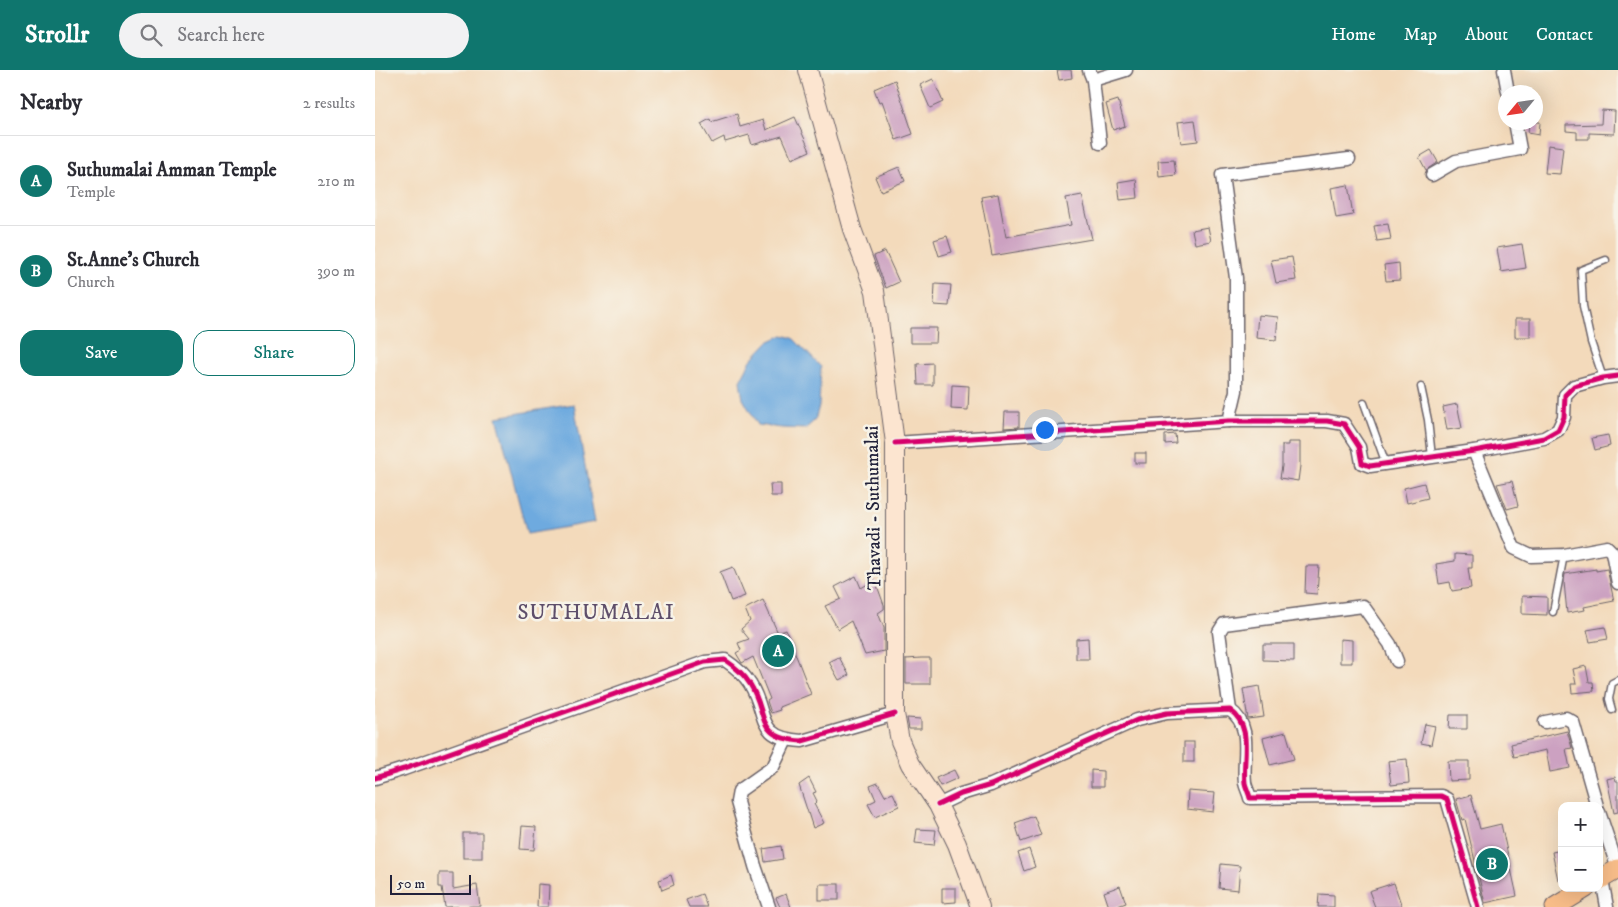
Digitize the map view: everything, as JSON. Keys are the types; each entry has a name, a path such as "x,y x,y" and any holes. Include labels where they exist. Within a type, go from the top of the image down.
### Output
{"main road":[{"name":"Thavadi - Suthumalai","path":"808,70 852,229 875,291 895,443 895,714 900,741 910,764 938,805 957,844 980,907"},
{"path":"1603,878 1618,869"},
{"path":"1555,907 1580,892"}],"street":[{"path":"1100,143 1091,75 1126,70"},
{"path":"1504,70 1507,85"},
{"path":"1432,175 1456,160 1520,149 1516,130"},
{"path":"1229,420 1236,391 1236,278 1222,175 1349,158"},
{"path":"895,443 1229,420 1327,421 1344,424 1359,447 1362,463 1369,466 1475,451 1543,438 1558,430 1564,417 1565,395 1574,386 1618,376"},
{"path":"1475,451 1514,548 1531,556 1607,548 1613,552 1618,582"},
{"path":"1230,710 1219,632 1224,624 1363,606 1390,644 1397,661"},
{"path":"375,778 705,662 725,660 736,668 751,684 769,731 786,740 802,741 895,714"},
{"path":"938,805 961,794 991,785 1137,720 1167,713 1230,710 1238,716 1245,735 1245,784 1250,798 1441,796 1447,799 1478,907"},
{"path":"1545,722 1567,718 1573,722 1596,802"},
{"path":"769,907 737,802 739,791 773,767 786,740"},
{"path":"1603,824 1618,869"},
{"path":"1600,892 1607,907"}],"lane":[{"path":"1603,378 1591,342 1583,306 1581,270 1606,260"},
{"path":"1421,387 1428,420 1432,457"},
{"path":"1364,403 1386,464"},
{"path":"1553,612 1564,554"},
{"path":"1612,710 1609,699 1610,691 1612,683 1618,680"}],"water":[{"path":"783,335 793,338 821,367 819,406 815,420 805,429 758,425 743,399 740,381 751,360 768,342"},
{"path":"574,404 595,522 527,534 497,417"}],"building":[{"path":"1057,70 1071,70 1072,78 1059,80"},
{"path":"933,79 943,102 930,108 920,85"},
{"path":"895,80 913,134 896,140 882,101 879,102 874,89"},
{"path":"1118,100 1125,126 1113,130 1106,104"},
{"path":"1602,110 1615,111 1614,134 1589,133 1589,139 1577,139 1577,132 1566,131 1566,125 1601,124"},
{"path":"737,114 740,127 763,120 766,130 795,117 810,151 792,159 782,136 752,145 749,135 725,142 724,137 712,143 701,124 710,119 711,122"},
{"path":"1195,120 1198,141 1181,143 1178,122"},
{"path":"1528,130 1539,130 1539,135 1528,133"},
{"path":"1548,145 1563,147 1560,174 1545,173"},
{"path":"1431,150 1438,162 1426,170 1419,157"},
{"path":"1174,160 1176,175 1159,177 1158,161"},
{"path":"899,167 905,181 881,191 875,177"},
{"path":"1136,179 1138,198 1120,200 1118,182"},
{"path":"1348,185 1353,215 1336,218 1331,188"},
{"path":"998,194 1006,237 1071,225 1066,198 1082,195 1092,239 992,256 981,197"},
{"path":"1388,224 1391,239 1377,241 1374,226"},
{"path":"1208,227 1211,241 1195,244 1192,230"},
{"path":"947,236 952,252 939,256 934,240"},
{"path":"1522,244 1526,268 1501,272 1497,248"},
{"path":"885,251 899,282 886,288 874,256"},
{"path":"1292,257 1296,280 1276,283 1271,260"},
{"path":"1399,263 1400,280 1386,281 1384,265"},
{"path":"935,284 951,285 949,306 934,305"},
{"path":"1258,315 1278,317 1276,340 1256,338"},
{"path":"1515,319 1530,319 1530,337 1515,337"},
{"path":"910,328 937,328 936,343 910,343"},
{"path":"933,363 933,385 918,385 917,364"},
{"path":"952,385 969,386 968,410 951,409"},
{"path":"1457,404 1462,428 1447,430 1443,407"},
{"path":"1005,412 1019,412 1019,427 1004,428"},
{"path":"1175,434 1176,443 1165,444 1165,435"},
{"path":"1608,435 1610,446 1595,450 1592,438"},
{"path":"1288,442 1300,442 1298,481 1280,478 1282,445 1288,445"},
{"path":"1135,453 1146,453 1146,463 1135,463"},
{"path":"1512,481 1518,506 1507,509 1497,484"},
{"path":"1424,483 1428,498 1407,503 1404,488"},
{"path":"770,484 781,484 781,496 771,496"},
{"path":"1455,554 1472,555 1472,568 1468,568 1471,588 1452,591 1450,582 1439,584 1436,564 1455,561"},
{"path":"1306,566 1319,566 1317,594 1305,593"},
{"path":"733,567 745,596 731,601 720,572"},
{"path":"1596,569 1596,571 1607,569 1614,601 1584,607 1585,610 1567,613 1565,574"},
{"path":"856,576 861,588 875,580 884,605 884,609 878,613 884,628 884,651 865,655 851,621 838,629 825,606 841,599 835,587"},
{"path":"1522,596 1547,597 1547,615 1522,614"},
{"path":"763,600 778,633 786,630 811,694 779,707 780,710 771,713 767,701 770,699 753,657 742,663 736,653 741,650 738,643 749,639 741,629 750,621 745,609"},
{"path":"1605,627 1608,639 1590,642 1587,630"},
{"path":"1088,638 1089,659 1076,659 1076,639"},
{"path":"1340,639 1352,640 1352,663 1340,663"},
{"path":"1263,644 1294,644 1294,661 1263,660"},
{"path":"839,657 849,675 839,680 829,662"},
{"path":"930,658 930,684 906,684 906,659"},
{"path":"1586,666 1589,682 1593,682 1594,691 1572,693 1571,684 1576,684 1573,669"},
{"path":"1259,686 1264,717 1248,719 1243,689"},
{"path":"1450,715 1467,715 1467,729 1449,729"},
{"path":"907,718 921,719 921,729 909,729"},
{"path":"1425,724 1435,726 1431,745 1421,743"},
{"path":"1567,731 1572,748 1566,749 1570,768 1550,772 1546,750 1514,757 1511,744"},
{"path":"1286,732 1294,759 1270,765 1263,738"},
{"path":"1184,742 1194,742 1194,762 1184,762"},
{"path":"1407,759 1409,783 1391,785 1388,761"},
{"path":"1448,761 1469,761 1469,780 1449,781"},
{"path":"954,770 958,778 940,786 936,778"},
{"path":"1091,770 1103,771 1103,787 1091,787"},
{"path":"1615,777 1616,781 1618,781 1618,812 1614,813 1607,779"},
{"path":"809,778 816,792 813,793 817,801 814,804 824,823 813,828 799,785"},
{"path":"878,783 885,796 893,793 899,806 875,817 868,804 876,800 870,786"},
{"path":"1188,791 1215,793 1213,812 1187,809"},
{"path":"1471,795 1480,829 1501,824 1517,896 1485,903 1465,819 1462,820 1456,799"},
{"path":"1034,816 1041,835 1021,842 1015,823"},
{"path":"522,826 536,827 534,850 520,849"},
{"path":"917,829 936,830 934,845 915,843"},
{"path":"463,833 482,833 482,858 463,858"},
{"path":"781,846 783,859 765,862 763,849"},
{"path":"1029,849 1035,867 1024,871 1018,853"},
{"path":"1558,851 1558,880 1552,852"},
{"path":"1221,864 1240,866 1238,890 1219,888"},
{"path":"439,873 453,873 453,889 477,885 480,906 445,907 442,887 439,887"},
{"path":"671,875 674,885 662,890 659,880"},
{"path":"1394,883 1402,907 1375,907 1369,891"},
{"path":"538,884 549,885 548,907 537,907"},
{"path":"819,884 839,884 839,900 819,900"},
{"path":"1120,886 1126,903 1109,907 1104,892"},
{"path":"942,888 956,888 956,902 942,903"},
{"path":"702,894 707,907 689,907 686,900"},
{"path":"786,894 791,907 780,907 776,898"},
{"path":"1319,894 1334,895 1334,907 1318,907"}],"cycle path":[{"path":"895,443 1229,421 1327,421 1344,424 1359,447 1362,463 1370,466 1474,451 1544,438 1558,430 1564,417 1565,395 1574,386 1618,376"},
{"path":"375,778 705,662 725,660 739,670 748,680 756,695 769,730 787,739 802,741 895,714"},
{"path":"938,805 961,794 991,785 1137,720 1167,713 1230,710 1237,717 1245,734 1244,773 1250,798 1441,796 1447,799 1478,907"}],"place":[{"name":"Suthumalai Amman Temple","path":"778,651"},
{"name":"St.Anne's Church","path":"1492,864"}],"district":[{"name":"SUTHUMALAI","path":"596,612"}]}
